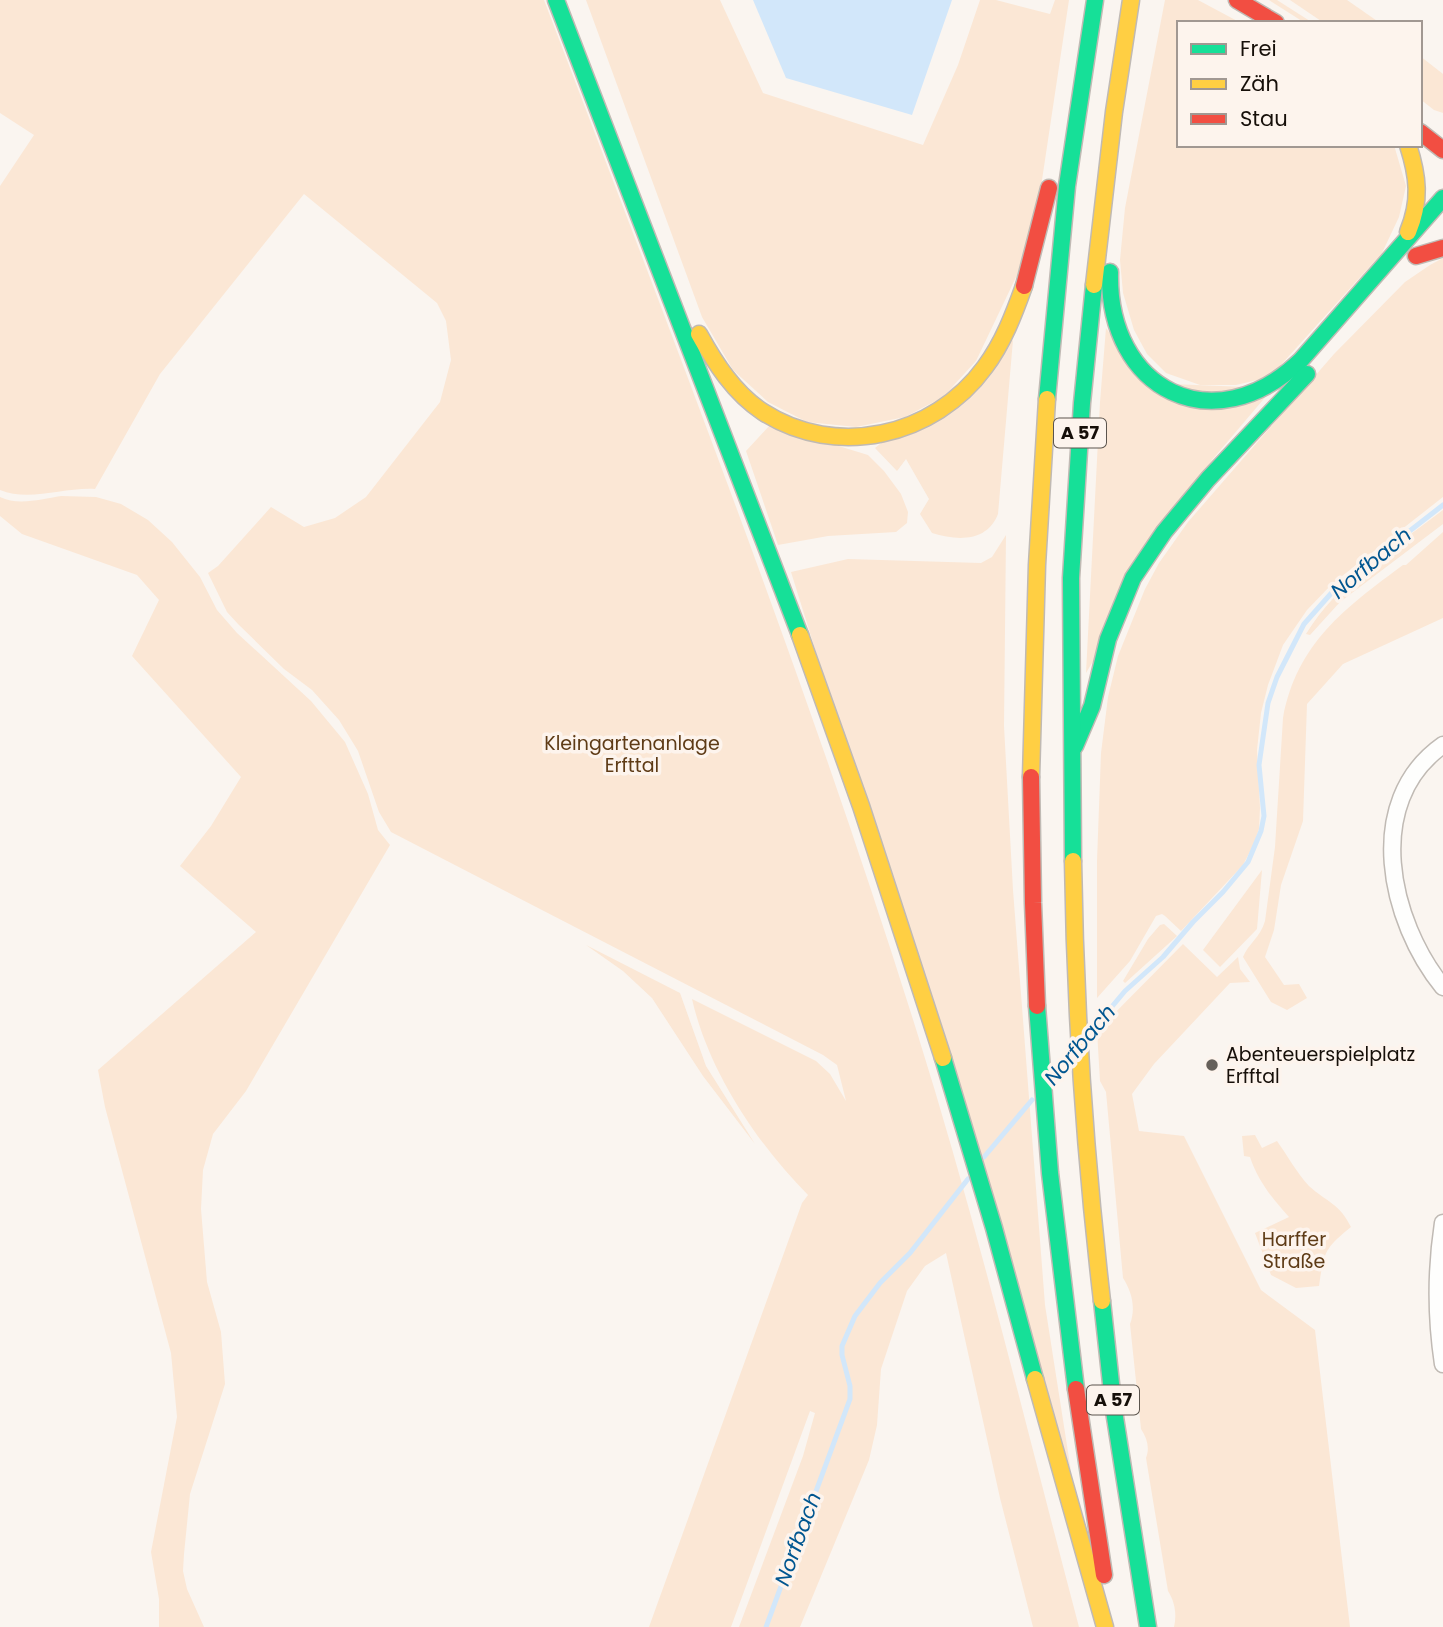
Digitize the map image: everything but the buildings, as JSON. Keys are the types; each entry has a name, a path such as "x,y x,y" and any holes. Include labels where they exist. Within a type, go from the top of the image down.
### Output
{"main road":[{"path":"556,0 826,705 902,927 993,1226 1074,1531 1105,1627"},
{"name":"A 57","path":"1095,0 1081,81 1061,233 1046,399 1035,576 1030,784 1039,1044 1047,1128 1079,1417 1112,1627"},
{"name":"A 57","path":"1131,0 1114,112 1082,403 1071,578 1071,756 1074,956 1087,1173 1114,1411 1148,1627"},
{"path":"1237,0 1273,21"},
{"path":"603,77 676,284 702,339 729,378 745,397 780,423 822,436 855,439 892,433 934,416 965,393 995,353 1022,292 1071,102 1081,81"},
{"path":"1114,112 1122,156 1111,251 1111,303 1117,333 1136,365 1158,384 1186,398 1217,401 1244,396 1273,383 1302,360 1406,259 1443,229"},
{"path":"1422,134 1443,150"},
{"path":"1406,259 1406,236 1418,205 1418,177 1409,147"},
{"path":"1406,259 1443,198"},
{"path":"1406,259 1443,248"},
{"path":"1071,756 1093,706 1108,639 1133,578 1164,532 1208,479 1363,313"}],"street":[{"path":"1443,745 1419,769 1400,802 1393,827 1392,856 1397,889 1412,936 1432,973 1443,987"},
{"path":"1443,1223 1438,1254 1443,1364"}],"green space":[{"name":"Kleingartenanlage Erfttal","path":"0,0 544,0 785,640 874,899 960,1177 1079,1627 1033,1627 1000,1498 946,1253 925,1266 907,1291 881,1369 877,1425 869,1460 800,1627 739,1627 803,1456 815,1413 810,1411 731,1627 649,1627 802,1203 808,1195 753,1129 722,1079 699,1026 692,999 816,1061 830,1074 846,1101 837,1065 823,1055 391,832 379,812 358,751 339,720 312,690 284,669 227,612 208,573 218,566 271,507 304,527 335,518 366,497 440,402 451,360 446,321 437,303 304,194 160,374 95,489 23,495 0,490 0,186 34,135 0,113"},
{"path":"586,0 720,0 763,93 923,145 958,65 980,0 996,0 1050,14 1055,0 1069,0 1039,200 1017,275 976,361 943,397 905,417 856,427 807,422 768,402 733,370 702,317"},
{"path":"1165,0 1198,0 1237,21 1177,21 1177,147 1395,147 1406,186 1399,217 1382,253 1270,377 1236,385 1200,385 1166,373 1147,354 1134,330 1123,293 1120,260 1125,208"},
{"path":"1269,0 1277,0 1310,21 1302,21"},
{"path":"1290,0 1347,0 1377,21 1321,21"},
{"path":"1422,58 1443,74 1443,113 1422,101"},
{"path":"1443,258 1443,497 1332,584 1307,610 1283,645 1268,685 1261,713 1257,750 1259,829 1243,865 1181,931 1162,914 1156,916 1130,961 1097,998 1097,861 1101,753 1108,697 1118,656 1145,589 1159,563 1188,522 1334,354 1405,282"},
{"path":"1106,328 1145,383 1273,388 1212,460 1086,673 1100,402"},
{"path":"1013,340 998,514 987,530 971,537 932,533 920,514 929,499 906,459 897,471 875,448"},
{"path":"770,425 868,455 901,494 908,512 907,523 896,532 828,536 778,545 746,451"},
{"path":"61,496 96,497 121,504 148,520 172,542 200,577 217,610 237,633 311,701 345,742 368,794 378,830 390,845 246,1091 213,1134 203,1170 201,1209 207,1282 221,1332 225,1384 190,1494 184,1554 183,1571 187,1589 204,1627 159,1627 159,1599 151,1552 177,1417 171,1353 105,1107 98,1070 256,932 180,866 211,826 241,777 132,656 159,600 137,575 22,534 0,516 0,497 22,501"},
{"path":"1443,510 1443,524 1340,602 1310,635 1306,634 1334,597 1351,581"},
{"path":"1443,532 1443,618 1343,664 1307,704 1303,821 1281,885 1274,930 1265,957 1284,985 1299,984 1307,998 1287,1010 1271,1002 1243,957 1265,921 1275,847 1283,718 1290,692 1299,669 1326,629 1362,596 1406,565"},
{"path":"1006,535 1004,726 1013,890 1045,1305 1071,1471 791,572 848,559 981,563 992,557"},
{"path":"1262,870 1257,929 1220,967 1203,950"},
{"path":"1164,924 1177,936 1125,983 1123,981 1148,939"},
{"path":"1183,944 1217,977 1238,957 1240,969 1250,982 1230,983 1154,1064 1132,1094 1139,1131 1184,1136 1261,1290 1315,1330 1350,1627 1174,1627 1175,1609 1168,1591 1146,1458 1147,1443 1141,1429 1130,1324 1133,1306 1131,1294 1123,1278 1106,1092 1100,1081 1097,1031"},
{"path":"586,945 680,993 706,1066 755,1144 703,1076 652,998 623,971"},
{"name":"Harffer Straße","path":"1255,1135 1262,1148 1277,1141 1309,1186 1337,1208 1351,1227 1330,1246 1322,1266 1319,1286 1296,1288 1271,1275 1255,1233 1289,1217 1266,1189 1250,1157 1244,1156 1242,1136"}],"water":[{"path":"753,0 952,0 912,115 786,78"}],"waterway":[{"name":"Norfbach","path":"1089,1034 1125,991 1163,957 1248,862 1264,816 1259,765 1268,703 1277,677 1304,624 1335,589 1443,505"},
{"name":"Norfbach","path":"1052,1076 1069,1057"},
{"name":"Norfbach","path":"984,1157 1032,1100"},
{"name":"Norfbach","path":"766,1627 850,1399 842,1346 855,1316 880,1283 910,1253 968,1179"}],"traffic: fast":[{"path":"556,0 800,635"},
{"path":"1047,399 1067,186 1095,0"},
{"path":"1110,272 1114,313 1126,347 1146,374 1172,392 1202,400 1234,398 1268,385 1301,360 1443,198"},
{"path":"1073,861 1071,578 1082,403 1094,285"},
{"path":"1075,746 1092,706 1108,639 1133,578 1164,532 1208,479 1307,374"},
{"path":"1037,1006 1050,1173 1076,1389"},
{"path":"943,1058 994,1228 1035,1379"},
{"path":"1102,1301 1114,1411 1148,1627"}],"traffic: slow":[{"path":"1094,285 1114,112 1131,0"},
{"path":"1408,232 1415,210 1417,188 1409,147"},
{"path":"699,334 726,377 743,396 763,412 791,426 821,435 852,437 882,433 912,424 939,410 964,391 997,348 1024,286"},
{"path":"1031,777 1037,565 1047,399"},
{"path":"800,635 861,806 943,1058"},
{"path":"1073,861 1082,1082 1102,1301"},
{"path":"1035,1379 1105,1627"}],"traffic: jam":[{"path":"1237,0 1273,21"},
{"path":"1422,134 1443,150"},
{"path":"1024,286 1049,188"},
{"path":"1416,256 1443,248"},
{"path":"1031,777 1037,1006"},
{"path":"1076,1389 1104,1575"}],"place":[{"name":"Abenteuerspielplatz Erfftal","path":"1212,1065"}]}
